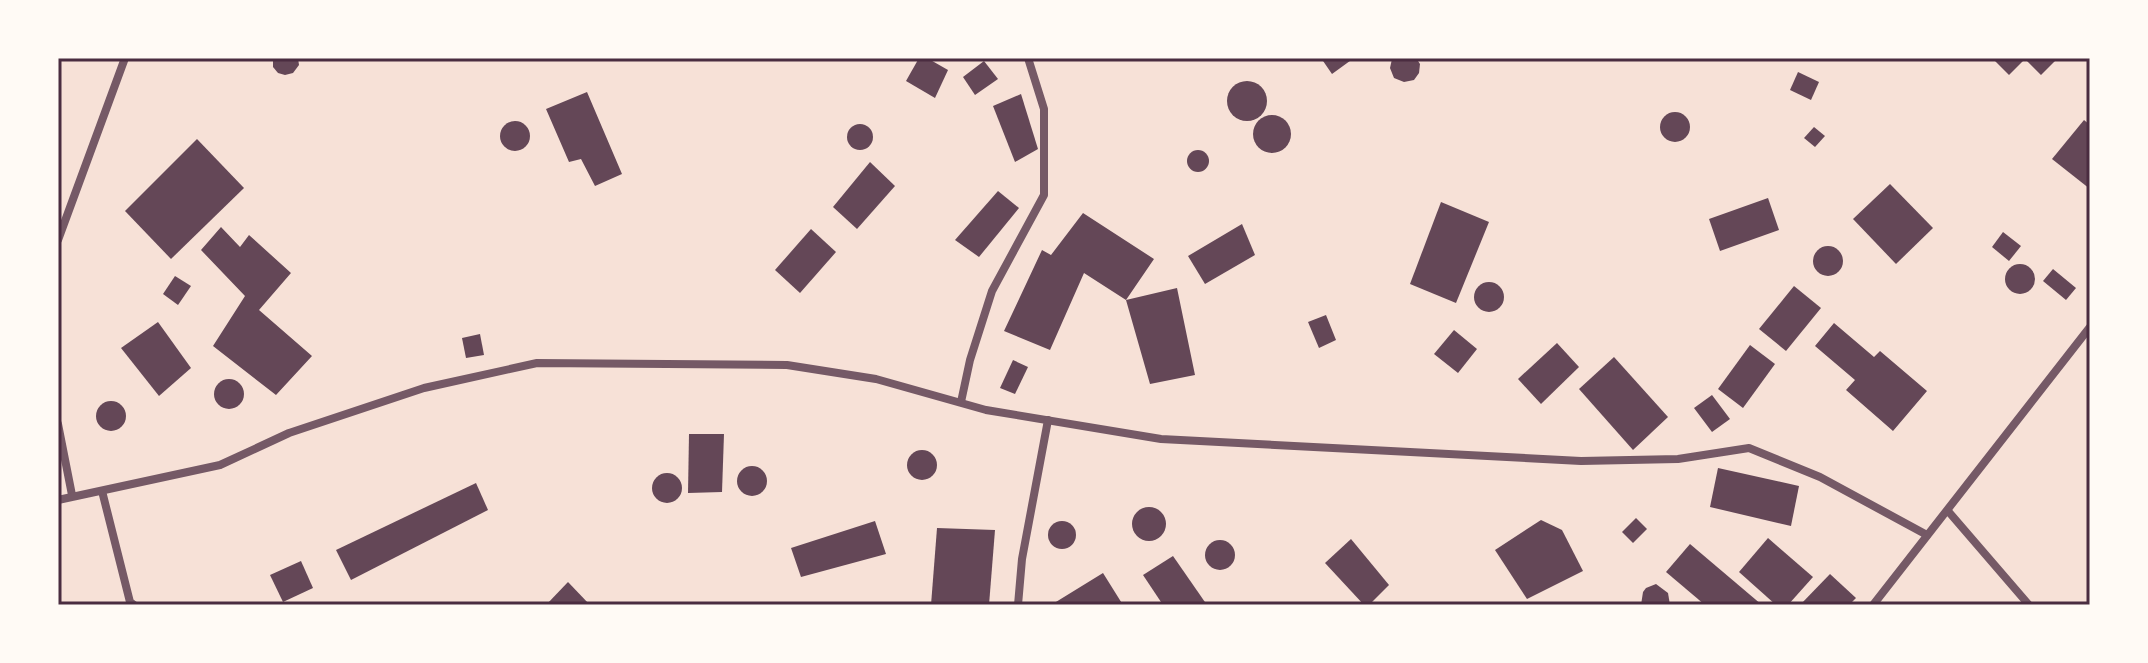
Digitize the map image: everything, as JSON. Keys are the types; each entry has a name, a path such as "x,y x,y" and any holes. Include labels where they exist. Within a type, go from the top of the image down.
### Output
{"street":[{"path":"58,240 125,58"},
{"path":"961,402 970,360 992,291 1044,195 1044,109 1028,58"},
{"path":"1873,605 2090,327"},
{"path":"58,500 220,465 289,433 424,388 537,363 787,365 876,379 986,410 1161,439 1581,461 1678,459 1749,448 1820,477 1927,535"},
{"path":"1018,605 1022,559 1048,420"},
{"path":"58,424 72,495"},
{"path":"102,491 130,602 134,605"},
{"path":"1948,511 2029,605"}],"building":[{"path":"273,58 298,58 299,65 293,73 285,75 273,67"},
{"path":"919,58 927,58 948,70 935,98 906,81"},
{"path":"1321,58 1354,58 1332,74"},
{"path":"1416,58 1420,64 1414,80 1404,82 1394,78 1390,68 1392,59"},
{"path":"1992,58 2058,58 2041,75 2025,59 2009,75"},
{"path":"984,61 998,79 975,95 963,77"},
{"path":"1798,72 1819,82 1811,100 1790,90"},
{"path":"1247,81 1261,87 1267,101 1261,115 1247,121 1233,115 1227,101 1233,87"},
{"path":"587,92 622,174 595,186 581,159 569,162 546,109"},
{"path":"1021,94 1038,149 1015,162 993,106"},
{"path":"1675,112 1681,113 1689,121 1689,133 1681,141 1675,142 1669,141 1661,133 1660,127 1661,121 1669,113"},
{"path":"1272,115 1285,121 1291,134 1285,147 1272,153 1259,147 1253,134 1259,121"},
{"path":"2084,120 2090,125 2090,189 2052,159"},
{"path":"515,121 526,125 530,136 526,147 515,151 504,147 500,136 504,125"},
{"path":"860,124 869,128 873,137 869,146 860,150 851,146 847,137 851,128"},
{"path":"1814,127 1825,136 1815,147 1804,138"},
{"path":"197,139 244,188 171,259 125,211"},
{"path":"1194,150 1202,150 1209,161 1202,172 1194,172 1187,165 1187,157"},
{"path":"870,162 895,186 857,229 833,207"},
{"path":"1890,184 1933,228 1896,264 1853,219"},
{"path":"998,191 1019,208 979,257 955,240"},
{"path":"1768,198 1779,230 1720,251 1709,219"},
{"path":"1441,202 1489,222 1456,303 1410,284"},
{"path":"1083,213 1154,259 1126,300 1084,273 1050,350 1004,331 1042,250 1051,255"},
{"path":"1242,224 1255,255 1205,284 1188,256"},
{"path":"221,227 240,247 249,235 291,273 259,310 312,356 276,395 213,346 245,296 201,250"},
{"path":"811,229 836,252 800,293 775,270"},
{"path":"2003,232 2021,246 2009,261 1992,247"},
{"path":"1828,246 1834,247 1842,255 1842,267 1834,275 1828,276 1822,275 1814,267 1813,261 1814,255 1822,247"},
{"path":"2020,264 2026,265 2034,273 2034,285 2026,293 2020,294 2014,293 2006,285 2005,279 2006,273 2014,265"},
{"path":"2053,269 2076,288 2066,300 2043,281"},
{"path":"175,276 191,286 178,305 163,294"},
{"path":"1489,282 1500,286 1504,297 1500,308 1489,312 1478,308 1474,297 1478,286"},
{"path":"1794,286 1821,308 1786,351 1759,329"},
{"path":"1177,288 1195,375 1150,384 1126,300"},
{"path":"1326,315 1336,340 1319,348 1308,322"},
{"path":"158,322 191,368 159,396 121,348"},
{"path":"1834,323 1874,357 1880,351 1927,391 1893,431 1846,390 1855,380 1815,346"},
{"path":"1454,330 1477,349 1458,373 1434,354"},
{"path":"480,334 484,355 466,358 462,338"},
{"path":"1557,343 1579,367 1541,404 1518,379"},
{"path":"1750,345 1775,364 1743,408 1718,389"},
{"path":"1614,357 1668,417 1633,450 1579,389"},
{"path":"1013,360 1028,367 1015,394 1000,388"},
{"path":"229,379 240,383 244,394 240,405 229,409 218,405 214,394 218,383"},
{"path":"1712,395 1730,419 1712,432 1694,408"},
{"path":"111,401 122,405 126,416 122,427 111,431 100,427 96,416 100,405"},
{"path":"689,434 724,434 722,492 688,493"},
{"path":"922,450 933,454 937,465 933,476 922,480 911,476 907,465 911,454"},
{"path":"752,466 763,470 767,481 763,492 752,496 741,492 737,481 741,470"},
{"path":"1718,468 1799,486 1791,526 1710,507"},
{"path":"667,473 678,477 682,488 678,499 667,503 656,499 652,488 656,477"},
{"path":"476,483 488,510 351,580 336,550"},
{"path":"1149,507 1161,512 1166,524 1161,536 1149,541 1137,536 1132,524 1137,512"},
{"path":"1636,518 1647,529 1633,543 1622,532"},
{"path":"1541,520 1562,530 1583,571 1527,599 1495,550"},
{"path":"875,521 886,554 801,577 791,548"},
{"path":"1062,521 1072,525 1076,535 1072,545 1062,549 1052,545 1048,535 1052,525"},
{"path":"937,528 995,530 989,605 931,605"},
{"path":"1768,538 1813,577 1788,605 1776,605 1739,572"},
{"path":"1351,539 1389,585 1369,605 1364,605 1325,563"},
{"path":"1220,540 1231,544 1235,555 1231,566 1220,570 1209,566 1205,555 1209,544"},
{"path":"1690,544 1762,605 1705,605 1666,572"},
{"path":"1173,556 1207,605 1163,605 1143,575"},
{"path":"301,561 313,588 283,602 270,575"},
{"path":"1103,573 1123,605 1051,605"},
{"path":"1830,574 1856,598 1849,605 1800,605"},
{"path":"568,582 590,605 546,605"},
{"path":"1656,584 1668,593 1670,605 1641,605 1643,592"}]}
